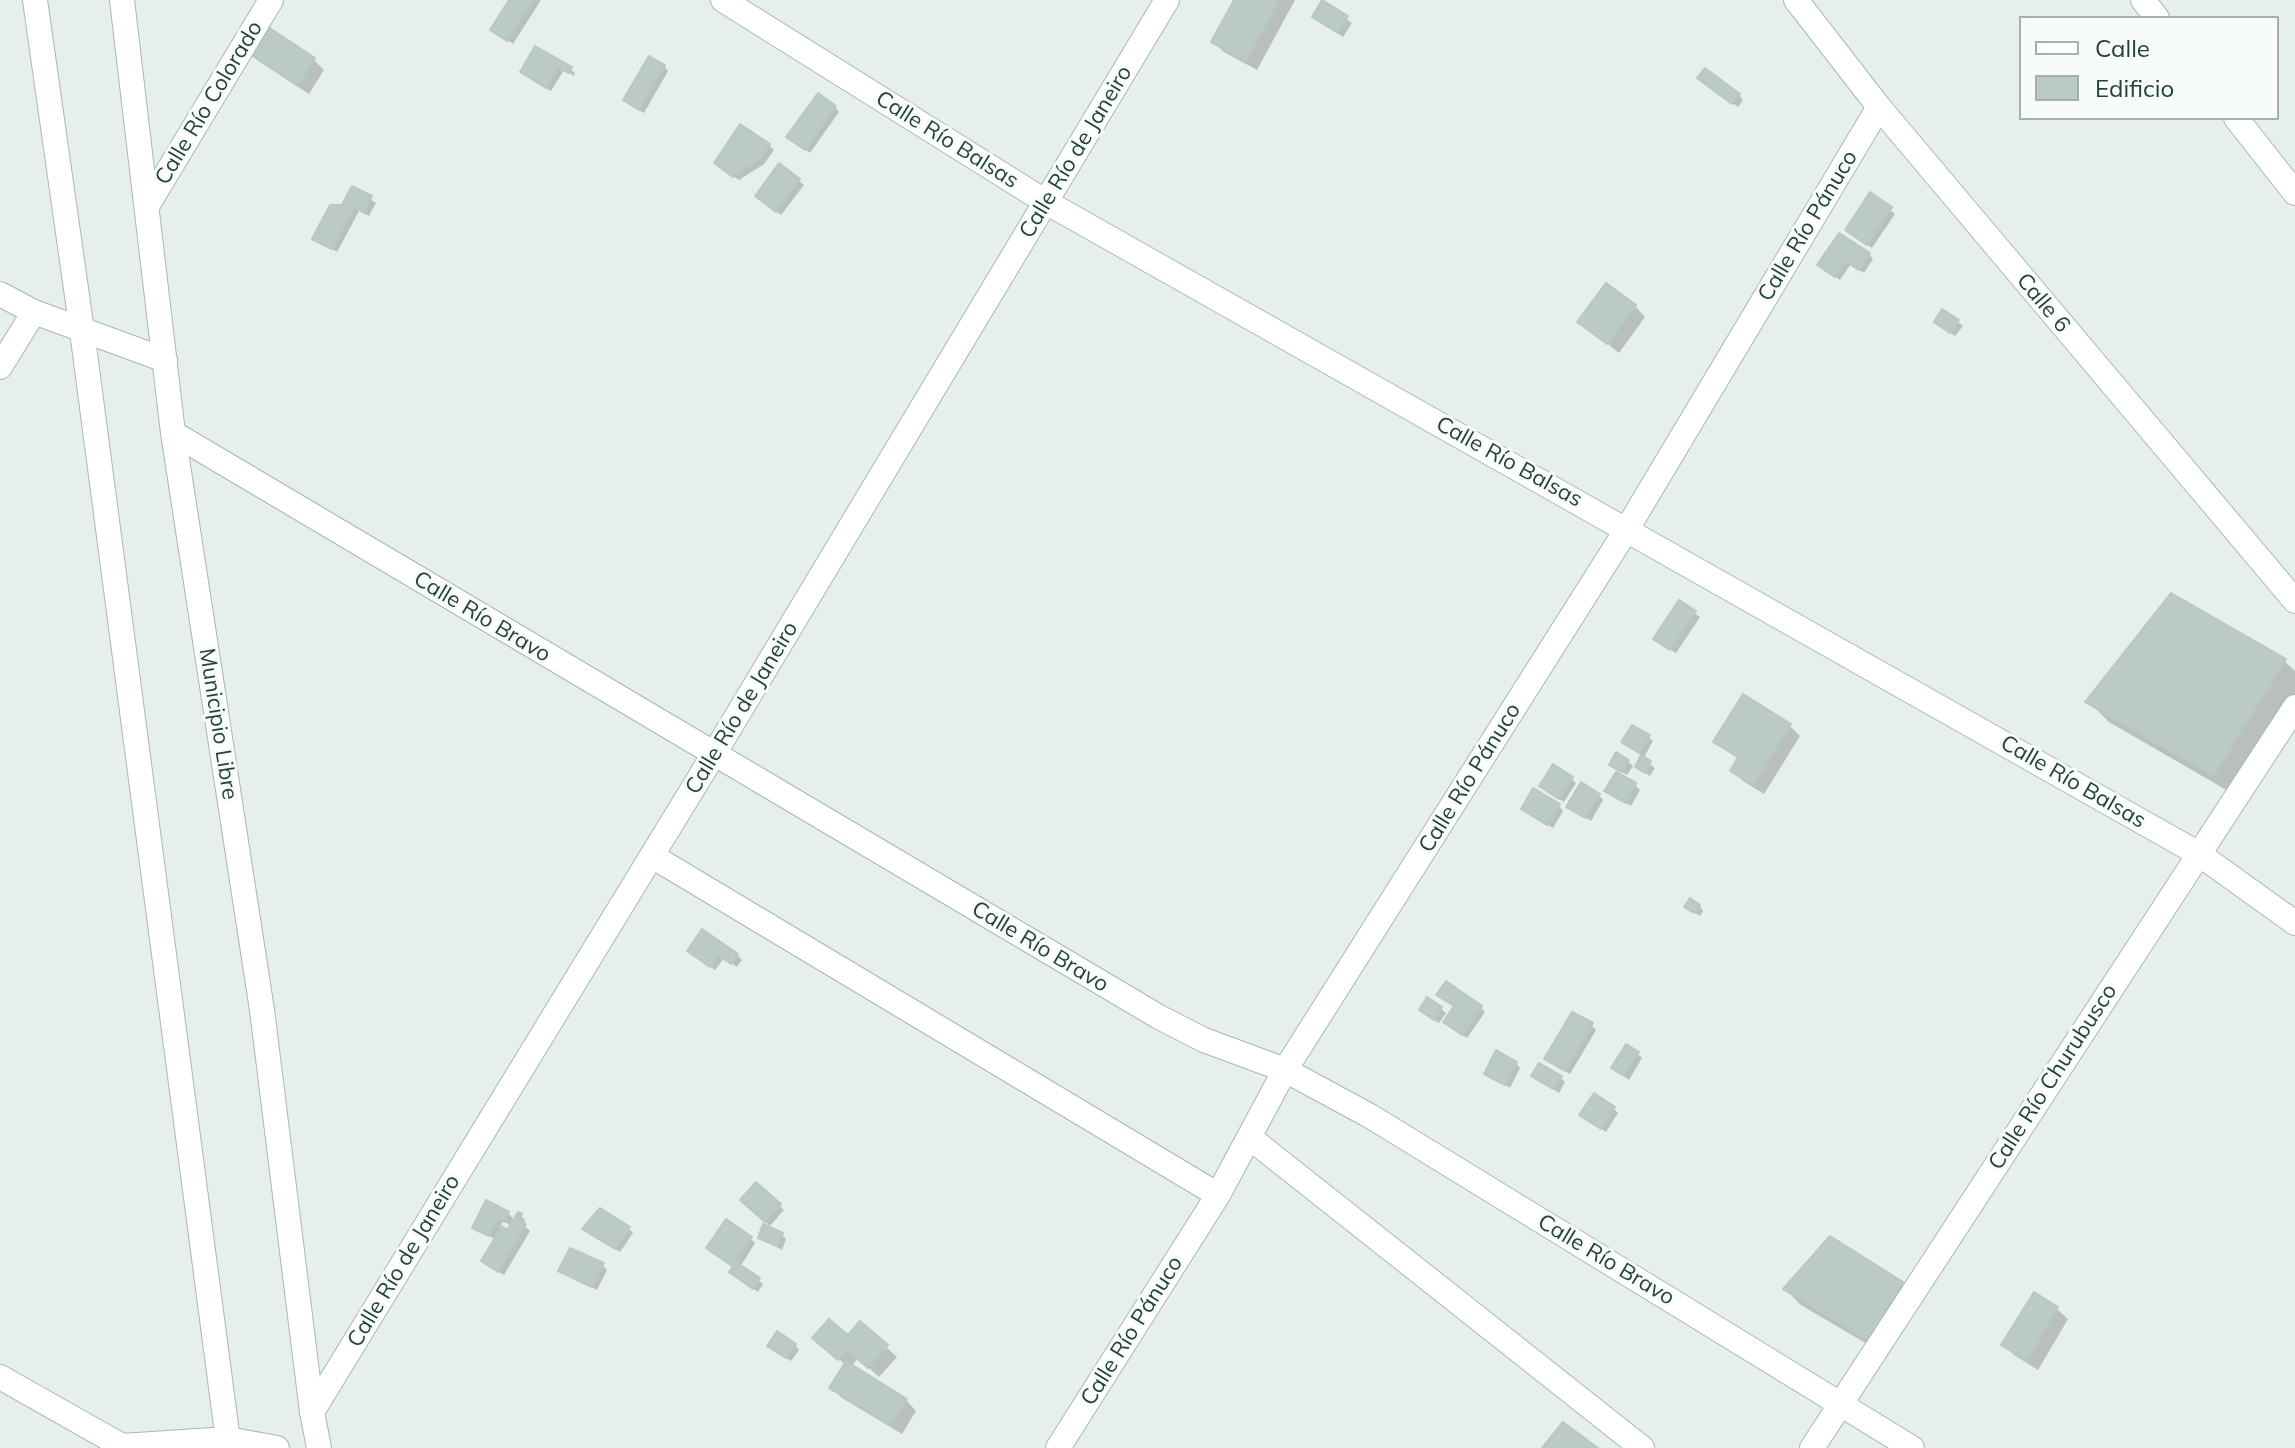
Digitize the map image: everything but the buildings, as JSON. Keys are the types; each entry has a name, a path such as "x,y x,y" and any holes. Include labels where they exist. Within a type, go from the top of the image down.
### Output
{"street":[{"path":"35,0 82,331 228,1444"},
{"name":"Municipio Libre","path":"122,0 173,433 262,1010 319,1448"},
{"name":"Calle Río Colorado","path":"147,206 271,0"},
{"name":"Calle Río Balsas","path":"723,0 1046,202 2199,854 2295,923"},
{"name":"Calle Río de Janeiro","path":"312,1412 714,754 1167,0"},
{"name":"Calle 6","path":"1796,0 1879,107 2295,601"},
{"path":"2143,0 2155,16"},
{"name":"Calle Río Pánuco","path":"1058,1448 1218,1195 1285,1070 1627,529 1879,107"},
{"path":"2238,120 2295,193"},
{"path":"0,294 34,312 165,360"},
{"path":"0,367 34,312"},
{"name":"Calle Río Bravo","path":"173,433 1159,1017 1204,1040 1285,1070 1370,1116 1912,1448"},
{"name":"Calle Río Churubusco","path":"1812,1448 2295,707"},
{"path":"652,856 1218,1195"},
{"path":"1249,1137 1642,1448"},
{"path":"0,1377 122,1447 228,1444 277,1448"}]}
